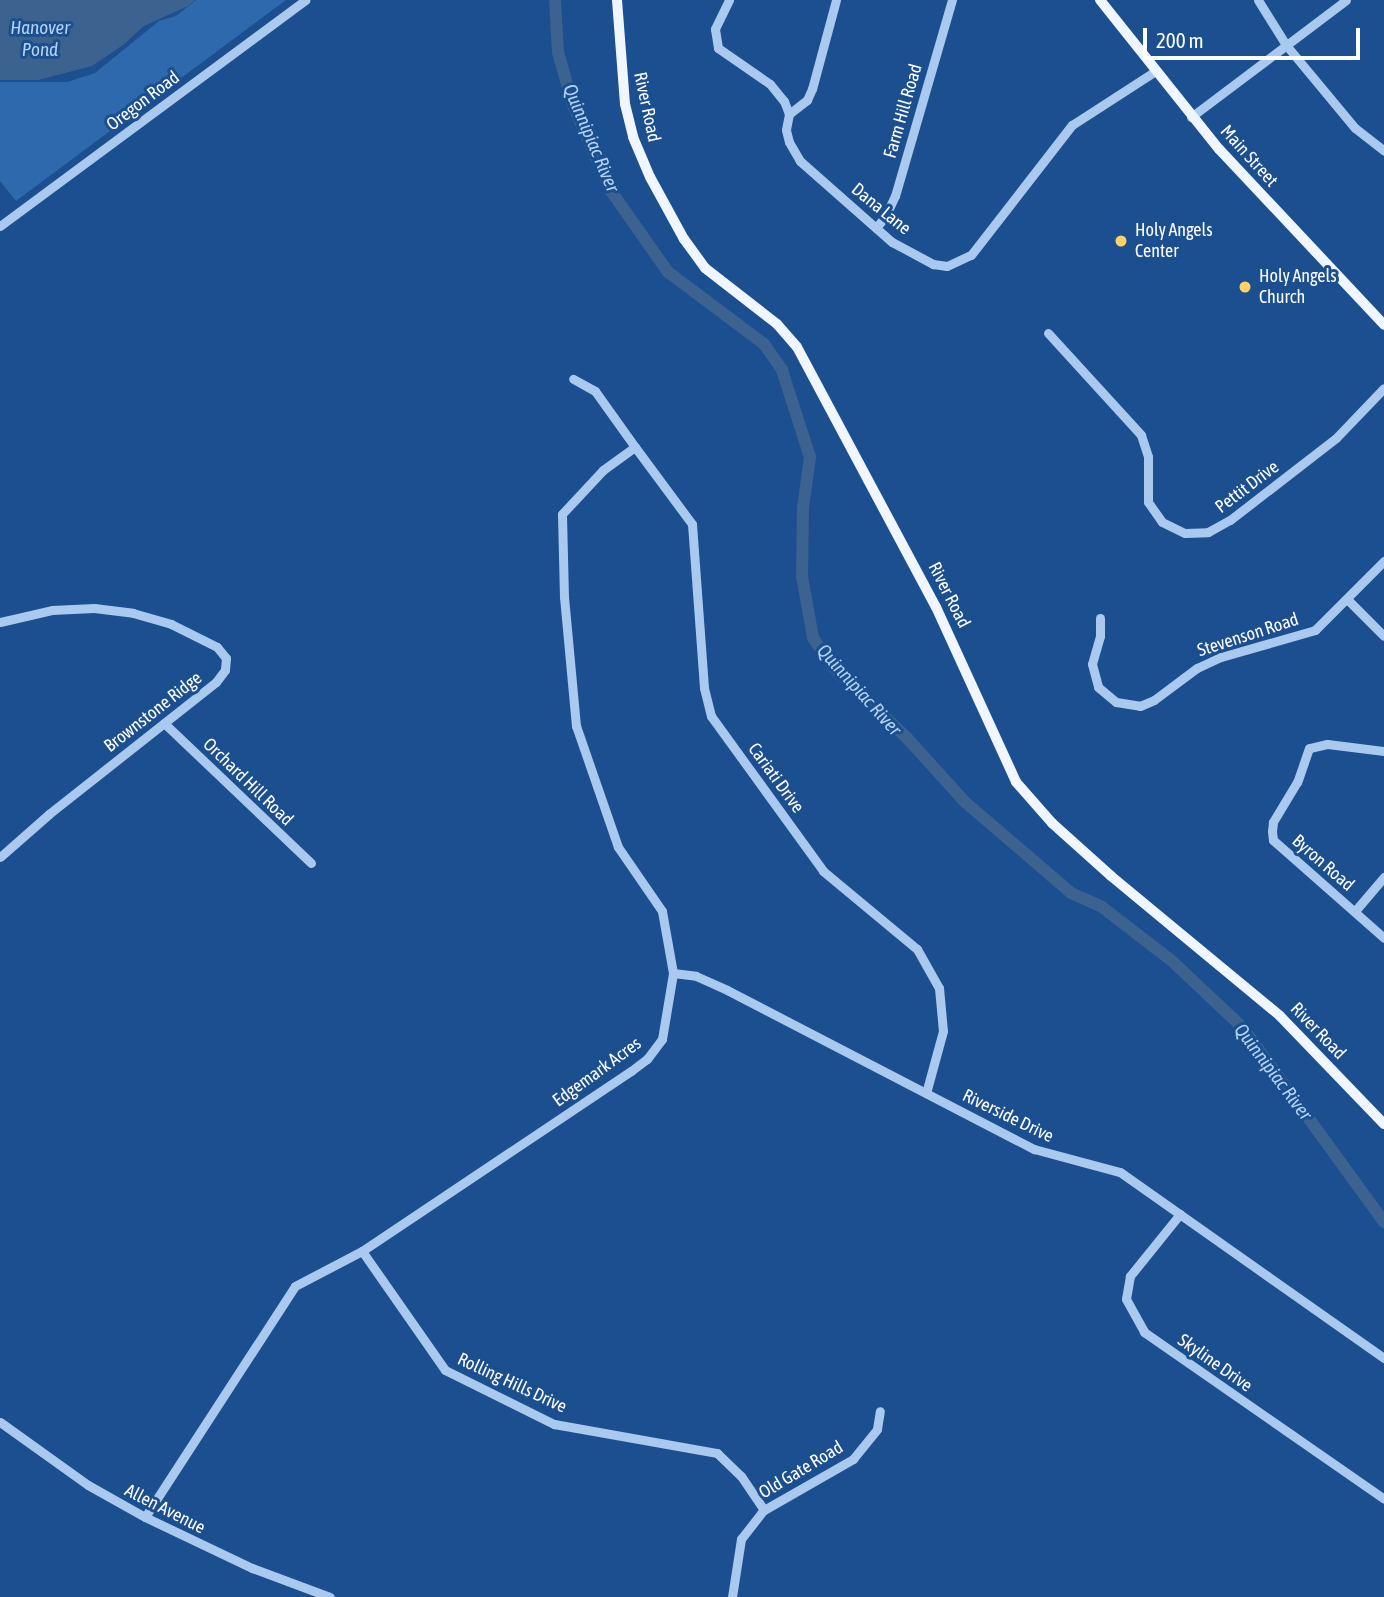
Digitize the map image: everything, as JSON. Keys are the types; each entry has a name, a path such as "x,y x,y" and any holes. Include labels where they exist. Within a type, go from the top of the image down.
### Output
{"main road":[{"name":"River Road","path":"617,0 625,104 640,155 660,196 684,239 705,268 777,324 797,347 936,607 1016,782 1052,823 1102,869 1280,1016 1384,1124"},
{"name":"Main Street","path":"1100,0 1191,117 1384,325"}],"street":[{"name":"Oregon Road","path":"0,226 305,0"},
{"name":"Dana Lane","path":"729,0 715,29 718,48 770,84 784,101 789,114 786,130 800,161 892,242 933,264 947,266 961,262 979,247 1072,125 1154,72"},
{"path":"789,114 807,100 812,89 836,0"},
{"name":"Farm Hill Road","path":"876,228 895,196 952,0"},
{"path":"1258,0 1286,45 1355,128 1384,151"},
{"path":"1191,117 1346,0"},
{"name":"Pettit Drive","path":"1048,333 1140,435 1148,457 1145,480 1148,502 1162,522 1185,533 1208,531 1230,520 1336,438 1384,388"},
{"path":"573,379 595,391 635,447"},
{"name":"Edgemark Acres","path":"145,1517 295,1286 362,1251 647,1059 662,1039 673,972 662,911 618,847 576,726 564,597 562,514 603,470 635,447"},
{"name":"Cariati Drive","path":"635,447 692,524 704,688 711,716 823,871 916,949 939,988 943,1031 926,1093"},
{"name":"Stevenson Road","path":"1100,618 1100,636 1092,664 1098,687 1116,702 1140,706 1154,701 1209,663 1315,630 1384,561"},
{"path":"1347,599 1384,636"},
{"name":"Brownstone Ridge","path":"0,622 52,610 94,608 133,612 171,624 218,647 226,658 225,670 216,682 0,857"},
{"name":"Orchard Hill Road","path":"164,723 311,863"},
{"name":"Byron Road","path":"1384,751 1327,744 1309,748 1297,782 1273,822 1273,840 1384,938"},
{"path":"1354,911 1384,877"},
{"name":"Riverside Drive","path":"673,972 696,976 727,990 1034,1149 1120,1172 1384,1358"},
{"name":"Skyline Drive","path":"1180,1214 1130,1276 1126,1299 1144,1332 1384,1499"},
{"name":"Rolling Hills Drive","path":"362,1251 445,1370 554,1424 716,1453 741,1476 764,1510"},
{"name":"Old Gate Road","path":"733,1597 741,1539 764,1510 853,1459 877,1429 880,1411"},
{"name":"Allen Avenue","path":"0,1422 88,1485 145,1517 252,1568 330,1597"}],"shaded area":[{"path":"196,0 286,0 16,201 0,181 0,82 67,82 95,73 159,21 176,16"}],"water":[{"name":"Hanover Pond","path":"0,0 195,0 188,6 144,26 123,45 92,66 38,80 0,80"}],"waterway":[{"name":"Quinnipiac River","path":"555,0 558,52 573,105 611,191 668,272 764,344 782,370 810,457 803,508 802,576 813,638 834,668 907,738 965,802 1071,893 1102,907 1172,961 1243,1028 1384,1222"}],"place":[{"name":"Holy Angels Center","path":"1121,241"},
{"name":"Holy Angels Church","path":"1245,287"}]}
